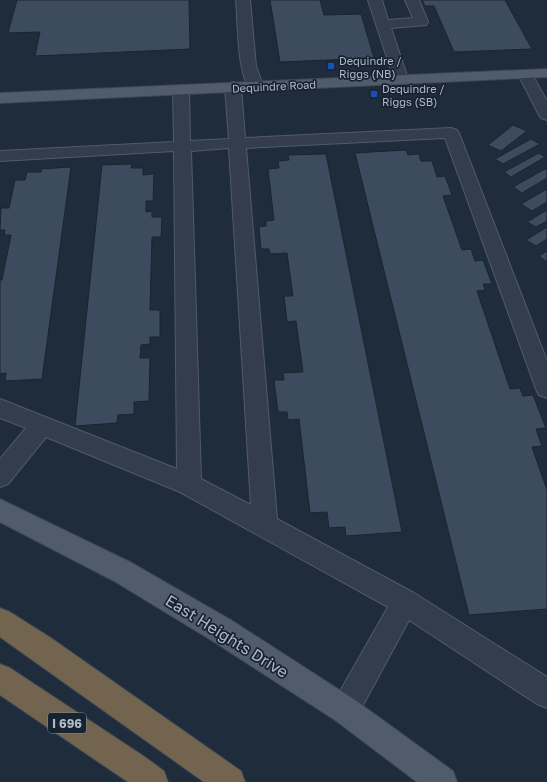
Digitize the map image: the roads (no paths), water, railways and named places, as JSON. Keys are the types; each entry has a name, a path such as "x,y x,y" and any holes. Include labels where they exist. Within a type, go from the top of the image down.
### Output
{"highway":[{"path":"0,621 41,648 230,782"},
{"name":"I 696","path":"0,678 153,782"}],"main road":[{"name":"Dequindre Road","path":"0,98 547,73"},
{"name":"East Heights Drive","path":"0,510 123,572 222,630 345,710 442,782"}],"street":[{"path":"243,0 249,66 255,86"},
{"path":"375,0 401,79"},
{"path":"382,24 421,22 412,0"},
{"path":"525,74 547,115"},
{"path":"233,88 265,525"},
{"path":"181,90 189,485"},
{"path":"0,156 237,142 451,133 547,389"},
{"path":"0,408 41,426 189,485 405,602 547,694"},
{"path":"0,477 41,426"},
{"path":"345,710 405,602"}],"place":[{"name":"Dequindre / Riggs (NB)","path":"331,66"},
{"name":"Dequindre / Riggs (SB)","path":"374,94"}]}
